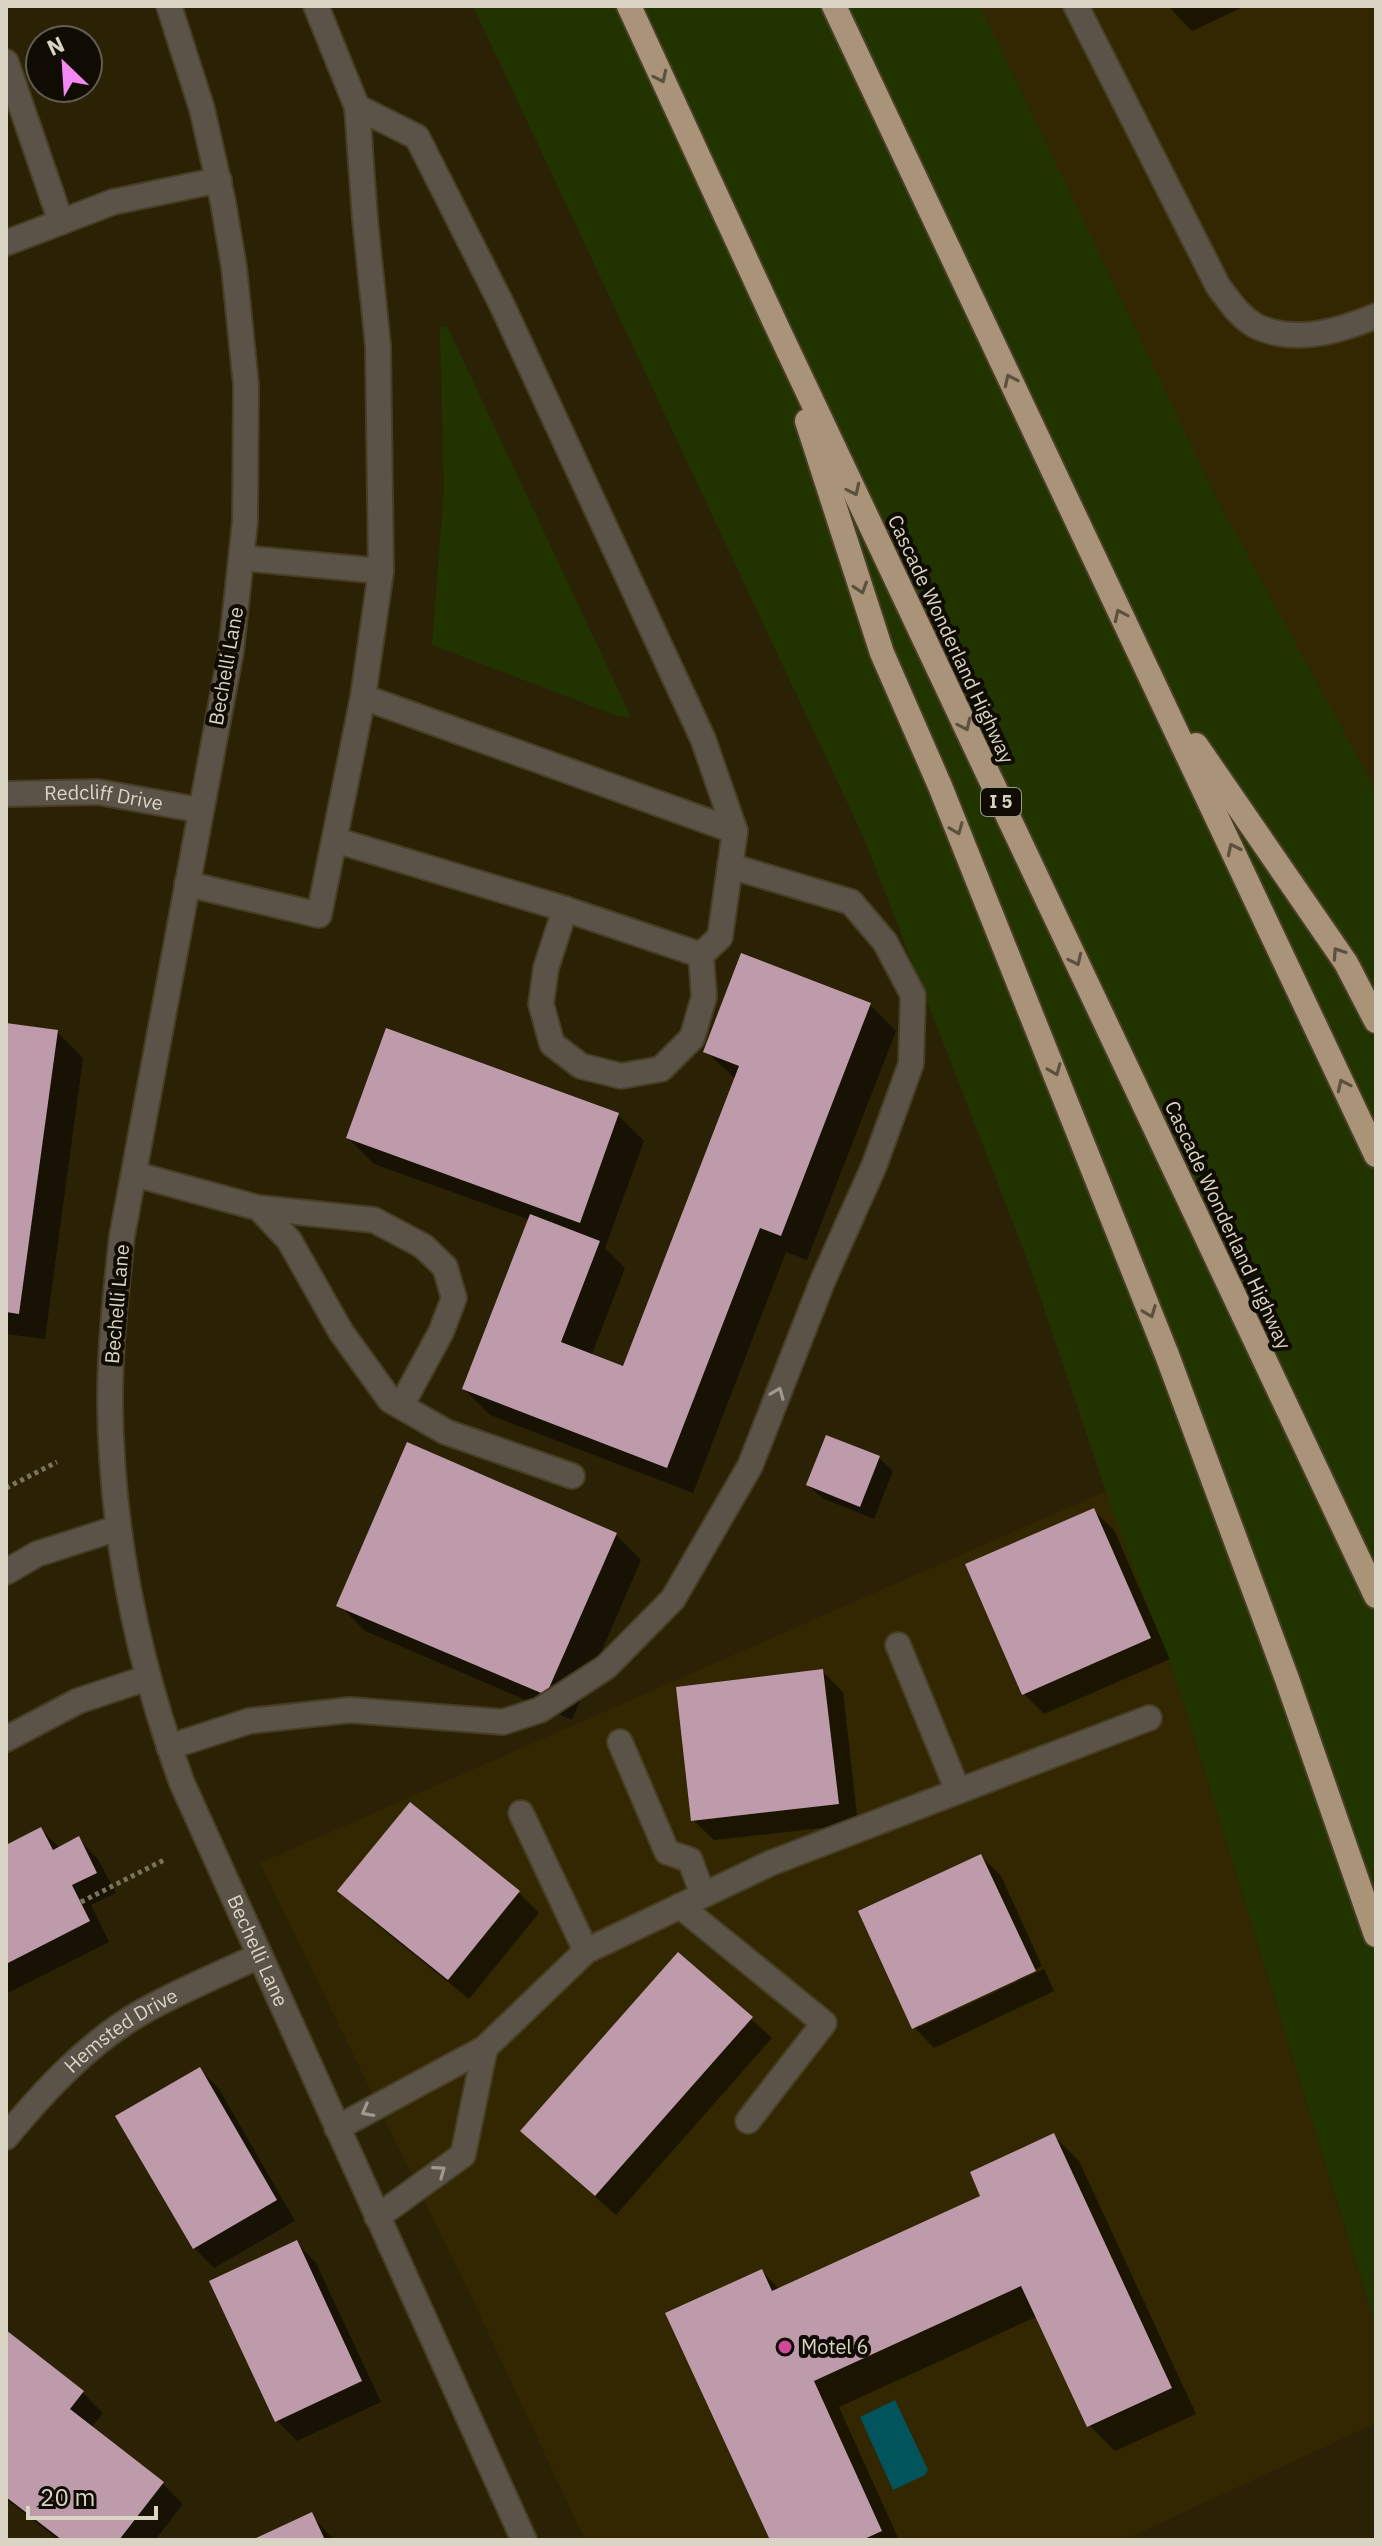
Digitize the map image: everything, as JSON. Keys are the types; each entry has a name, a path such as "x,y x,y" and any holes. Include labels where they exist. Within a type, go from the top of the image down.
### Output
{"highway":[{"name":"Cascade Wonderland Highway","path":"629,6 777,327 1376,1596"},
{"path":"834,6 1376,1155"},
{"path":"777,327 882,653 1010,959 1167,1355 1287,1679 1376,1935"},
{"path":"1149,677 1346,963 1376,1021"}],"street":[{"name":"Bechelli Lane","path":"169,6 202,109 219,180 234,267 246,385 246,462 242,558 231,651 122,1236 111,1357 112,1446 118,1528 130,1605 147,1678 169,1747 199,1823 524,2540"},
{"path":"187,884 319,915 363,697 381,571 378,346 357,107 316,6"},
{"path":"1076,6 1218,286 1236,310 1257,326 1308,335 1342,330 1376,316"},
{"path":"6,62 61,222"},
{"path":"357,107 417,137 502,305 703,739 735,831 720,937 701,955"},
{"path":"6,243 113,202 219,180"},
{"path":"242,558 381,571"},
{"path":"363,697 735,831"},
{"name":"Redcliff Drive","path":"6,794 98,792 200,810"},
{"path":"335,840 565,909 701,955"},
{"path":"169,1747 249,1721 350,1710 503,1722 540,1710 606,1667 673,1599 750,1466 823,1280 874,1166 911,1064 913,995 885,942 851,902 730,866"},
{"path":"565,909 546,968 541,1004 552,1044 581,1066 621,1076 661,1069 692,1038 704,997 701,955"},
{"path":"134,1174 259,1208 374,1220 423,1246 445,1267 454,1298 441,1332 401,1406"},
{"path":"259,1208 289,1240 341,1332 390,1400 446,1432 572,1476"},
{"path":"6,1572 37,1554 118,1528"},
{"path":"898,1645 958,1791"},
{"path":"6,1739 78,1701 147,1678"},
{"path":"337,2128 485,2048 586,1951 771,1863 1149,1718"},
{"path":"620,1742 667,1852 690,1860 703,1895"},
{"path":"521,1813 586,1951"},
{"path":"680,1906 824,2023 748,2121"},
{"name":"Hemsted Drive","path":"6,2137 54,2081 117,2029 142,2013 259,1956"},
{"path":"377,2217 463,2155 485,2048"}],"path":[{"path":"6,1488 57,1462"},
{"path":"81,1902 166,1859"}],"shaded area":[{"path":"980,6 1376,6 1376,791 1218,501"},
{"path":"1106,1491 1180,1691 1376,2328 1376,2423 1124,2540 585,2540 478,2311 260,1863"}],"green space":[{"path":"473,6 980,6 1218,501 1376,791 1376,2327 1180,1691 1113,1512 1029,1264 864,838"},
{"path":"447,326 631,717 618,716 432,645 444,491 440,328"}],"water":[{"path":"895,2400 928,2470 925,2475 893,2490 860,2417"}],"building":[{"path":"741,953 871,1003 781,1236 760,1228 667,1468 462,1389 530,1214 600,1241 561,1342 623,1366 739,1066 703,1052"},
{"path":"6,1023 58,1030 19,1314 6,1312"},
{"path":"386,1028 619,1113 580,1223 346,1138"},
{"path":"826,1435 880,1456 860,1507 806,1485"},
{"path":"407,1442 617,1533 546,1695 336,1606"},
{"path":"1094,1508 1151,1638 1022,1695 965,1564"},
{"path":"823,1669 839,1804 691,1821 676,1687"},
{"path":"410,1802 520,1891 448,1980 337,1891"},
{"path":"41,1827 53,1850 79,1836 97,1873 72,1885 90,1921 6,1964 6,1845"},
{"path":"981,1854 1036,1971 912,2029 858,1911"},
{"path":"678,1952 753,2017 595,2196 520,2131"},
{"path":"200,2067 277,2200 193,2249 115,2116"},
{"name":"Motel 6","path":"1054,2133 1172,2388 1087,2427 1021,2286 814,2381 882,2531 862,2540 770,2540 665,2313 762,2269 772,2291 980,2196 970,2172"},
{"path":"297,2240 362,2381 275,2422 209,2281"},
{"path":"6,2330 84,2391 70,2409 164,2482 119,2540 62,2540 6,2497"},
{"path":"312,2512 325,2540 252,2540"}],"place":[{"name":"Motel 6","path":"785,2347"}]}
